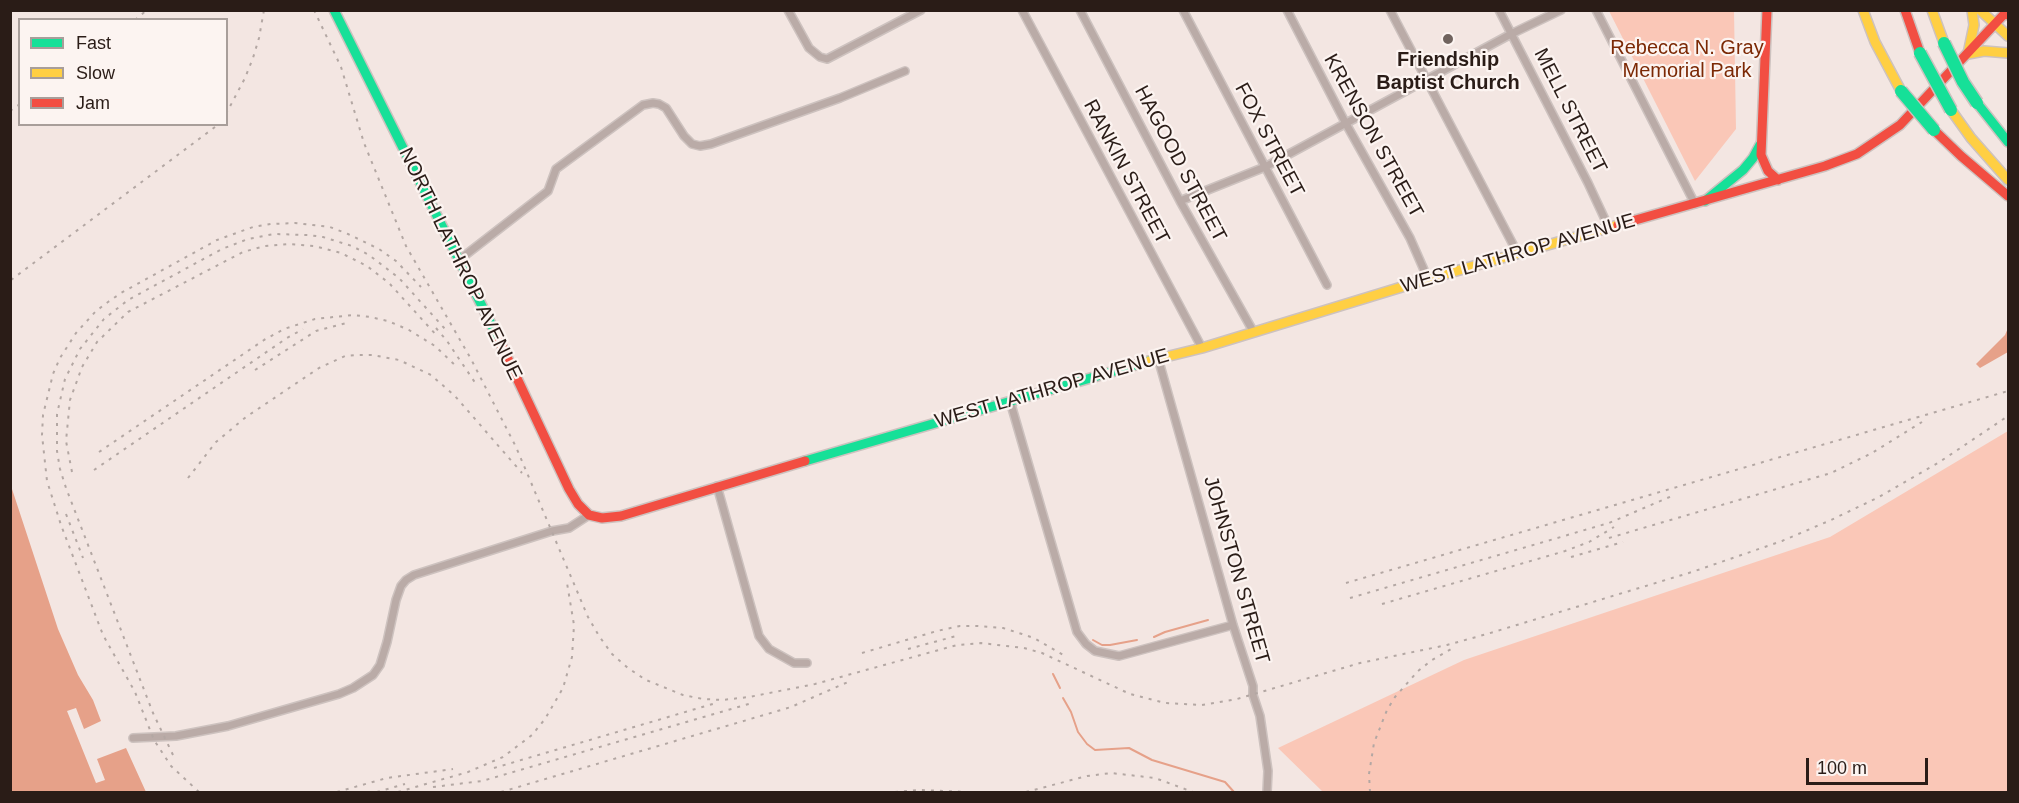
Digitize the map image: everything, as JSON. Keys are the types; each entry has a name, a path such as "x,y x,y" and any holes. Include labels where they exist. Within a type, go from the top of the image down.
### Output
{"main road":[{"name":"NORTH LATHROP AVENUE","path":"334,10 513,370 569,489 578,504 589,515"},
{"path":"1767,10 1761,155 1764,164 1778,180"},
{"path":"1863,10 1875,42 1901,92 1934,130 2008,196"},
{"path":"1905,10 1920,53 1951,110 1971,138 2008,180"},
{"path":"1932,10 1944,43 1963,82 2008,142"},
{"path":"1972,10 1974,25 1968,54 1984,51 2008,53"},
{"path":"1980,10 2008,36"},
{"name":"WEST LATHROP AVENUE","path":"589,515 602,518 621,516 1158,358 1202,348 1428,279 1825,166 1857,153 1900,125 2007,12"},
{"path":"1700,202 1743,170 1759,149 1762,138"}],"street":[{"path":"788,10 809,48 820,57 827,59 921,10"},
{"name":"RANKIN STREET","path":"1023,10 1202,348"},
{"name":"HAGOOD STREET","path":"1080,10 1180,201 1253,331"},
{"name":"FOX STREET","path":"1183,10 1327,285"},
{"name":"KRENSON STREET","path":"1287,10 1344,123 1410,238 1428,279"},
{"path":"1390,10 1518,254"},
{"name":"MELL STREET","path":"1499,10 1609,228"},
{"path":"1180,201 1265,167 1511,34 1561,10"},
{"path":"1596,10 1700,202"},
{"path":"459,260 548,190 556,169 643,105 653,103 666,108 684,136 692,144 700,146 840,98 904,71"},
{"name":"JOHNSTON STREET","path":"1158,358 1233,625 1253,686 1268,771 1267,792"},
{"path":"1010,401 1077,632 1086,644 1095,651 1119,656 1233,625"},
{"path":"717,486 759,636 769,649 795,663 807,663"},
{"path":"133,738 176,736 228,726 353,688 373,675 380,665 396,600 406,580 541,534 568,528 589,515"}],"green space":[{"name":"Rebecca N. Gray Memorial Park","path":"1609,11 1734,11 1736,129 1695,181"},
{"path":"2008,431 2008,792 1323,792 1278,748 1464,660 1830,537"}],"shaded area":[{"path":"2008,328 2008,352 1980,368 1976,364 2005,335"},
{"path":"11,486 58,629 101,721 84,729 76,708 67,711 96,783 105,780 97,759 126,748 146,792 11,792"}],"waterway":[{"path":"1154,637 1208,620"},
{"path":"1093,640 1102,645 1137,640"},
{"path":"1053,674 1060,688"},
{"path":"1063,698 1078,732 1095,750 1129,748 1152,760 1225,782 1234,792"}],"railway":[{"path":"137,18 147,10"},
{"path":"228,110 253,58 264,10"},
{"path":"314,10 341,67 364,143 406,246 471,359 516,447 588,617 612,654 628,668 646,680 683,695 722,700 749,697 815,684 957,645 981,643 1024,648 1042,653 1130,694 1165,703 1202,705 1237,699 1360,663 1447,645 1487,634 1692,572 1782,541 1879,497 1938,463 2008,416"},
{"path":"10,111 18,105"},
{"path":"11,280 216,126"},
{"path":"199,792 171,766 154,740 135,692 103,635 61,525 47,481 42,435 43,415 53,374 60,358 76,333 96,311 121,293 217,240 253,227 295,223 330,227 379,249 396,261 421,287"},
{"path":"173,755 153,713 60,469 57,451 57,414 65,379 80,349 104,319 128,300 222,249 248,239 274,234 323,237 352,246 369,255 399,278 446,330"},
{"path":"72,472 66,441 70,400 82,367 97,342 128,312 243,252 265,246 288,244 314,246 341,253 367,266 389,283 438,337"},
{"path":"99,452 264,340 284,329 315,319 353,315 388,321 409,330 435,346 457,367"},
{"path":"255,370 316,331 350,322"},
{"path":"436,328 476,384"},
{"path":"94,470 303,329"},
{"path":"188,478 216,442 246,417 319,368 345,356 357,355 399,360 431,375 455,396 522,473"},
{"path":"1346,583 2008,391"},
{"path":"1609,538 1831,473 1872,453 1922,422"},
{"path":"1350,598 1609,523 1672,496"},
{"path":"66,514 83,558"},
{"path":"1382,604 1565,551 1589,542 1614,527"},
{"path":"1571,557 1623,542"},
{"path":"398,792 468,772 503,757 532,735 545,719 563,688 572,657 574,625 567,583"},
{"path":"862,653 937,631 960,626 977,626 1003,628 1034,638 1065,656"},
{"path":"908,649 960,635"},
{"path":"1370,792 1369,774 1374,743 1387,710 1395,697 1418,671 1453,648"},
{"path":"501,792 791,707 848,682"},
{"path":"494,768 716,703"},
{"path":"433,787 482,781 752,703"},
{"path":"337,792 387,778 453,769"},
{"path":"1026,792 1087,776 1111,773 1155,778 1193,792"},
{"path":"377,792 405,784"},
{"path":"895,792 920,790 970,792"}],"traffic: fast":[{"path":"334,10 499,340"},
{"path":"1944,43 1963,82 1977,103"},
{"path":"1920,53 1951,110"},
{"path":"1901,91 1934,130"},
{"path":"1977,103 2008,142"},
{"path":"1705,201 1743,170 1760,145"},
{"path":"805,461 1149,361"}],"traffic: slow":[{"path":"1863,10 1875,42 1901,91"},
{"path":"1932,10 1944,43"},
{"path":"1972,10 1974,25 1968,54 1984,51 2008,53"},
{"path":"1980,10 2008,36"},
{"path":"1951,110 1971,138 2008,180"},
{"path":"1149,361 1202,348 1428,279 1618,225"}],"traffic: jam":[{"path":"1767,10 1761,155 1768,171 1778,180"},
{"path":"1905,10 1920,53"},
{"path":"2004,10 2008,15"},
{"path":"1618,225 1825,166 1857,154 1900,125 2008,10"},
{"path":"1934,130 2008,196"},
{"path":"499,340 569,489 578,504 589,515 602,518 621,516 805,461"}],"place":[{"name":"Friendship Baptist Church","path":"1448,39"}]}
